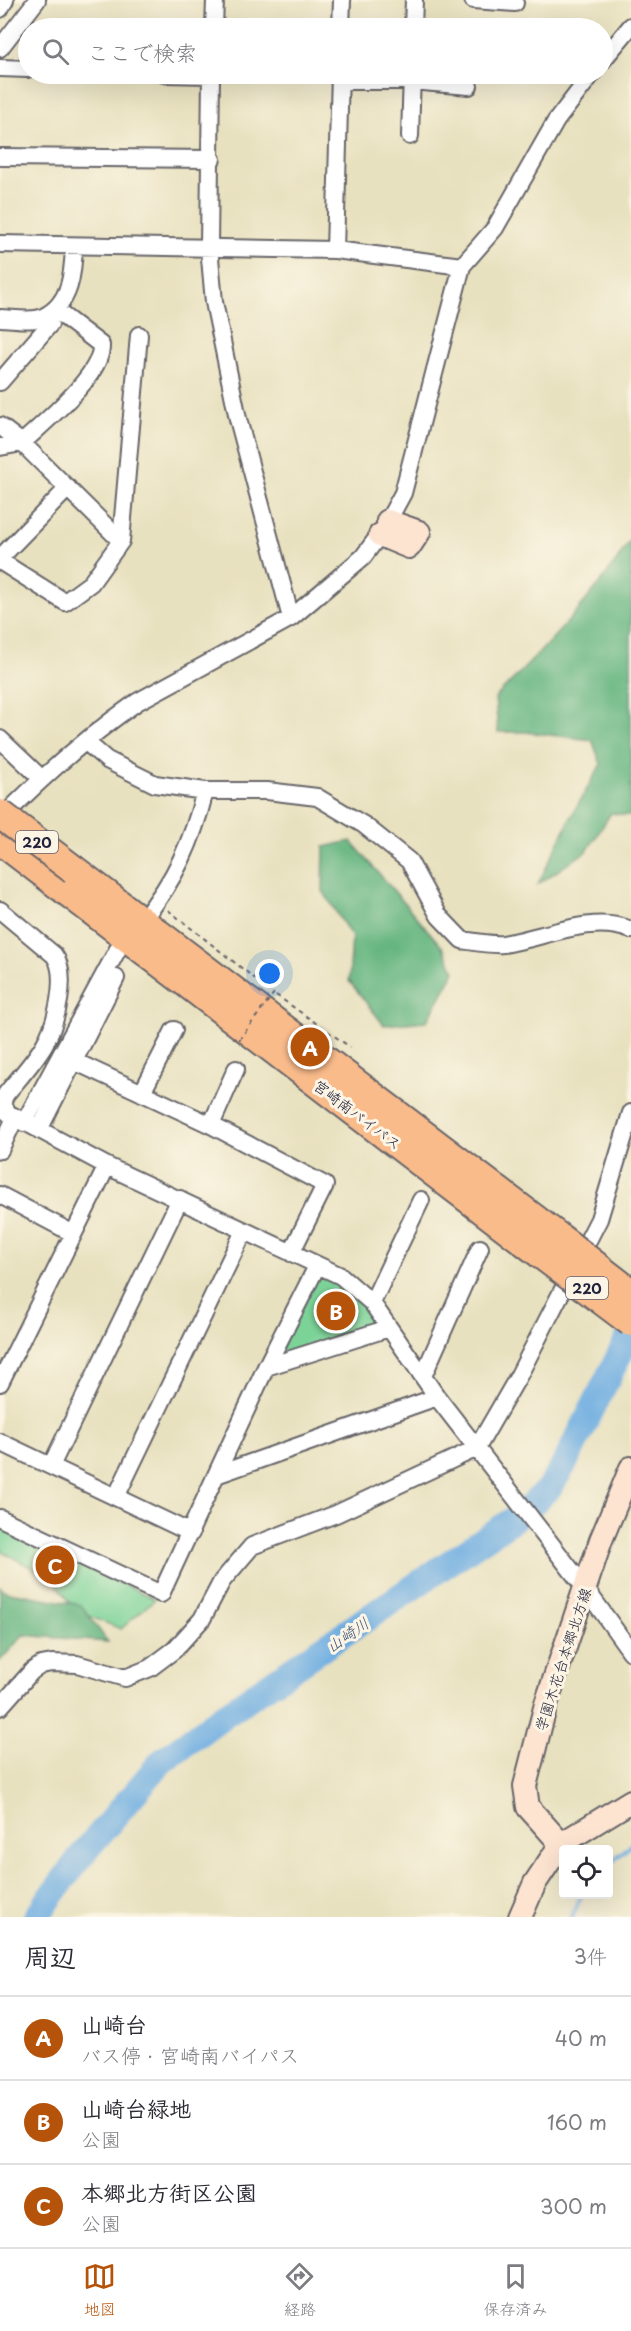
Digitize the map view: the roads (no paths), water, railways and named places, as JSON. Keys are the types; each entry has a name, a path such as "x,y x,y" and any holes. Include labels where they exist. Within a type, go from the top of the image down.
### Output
{"highway":[{"name":"宮崎南バイパス","path":"0,814 66,877"},
{"name":"宮崎南バイパス","path":"0,840 142,919 550,1245 631,1322"},
{"name":"宮崎南バイパス","path":"550,1245 631,1293"}],"main road":[{"name":"学園木花台本郷北方線","path":"561,1844 528,1808 525,1786 546,1704 615,1504 631,1468"},
{"path":"520,1917 535,1883 561,1844 631,1801"}],"street":[{"path":"0,9 5,0"},
{"path":"23,18 37,0"},
{"path":"214,18 215,0"},
{"path":"341,18 342,0"},
{"path":"413,18 414,0"},
{"path":"473,0 514,3"},
{"path":"0,48 18,25"},
{"path":"613,49 631,27"},
{"path":"0,68 18,69"},
{"path":"211,84 212,159 209,247 214,302 238,419 291,618"},
{"path":"335,250 340,84"},
{"path":"410,136 412,84"},
{"path":"456,84 469,86"},
{"path":"0,820 41,778 137,702 291,618 363,557 384,528 403,493 462,266 495,228 556,121 584,84"},
{"path":"0,157 212,159"},
{"path":"0,244 335,250 462,266"},
{"path":"0,318 42,318 57,306 73,281 74,246"},
{"path":"0,382 54,318 100,345 102,355 94,371 22,443 0,447"},
{"path":"68,488 0,560 65,602 91,583 121,541 139,334"},
{"path":"0,426 22,443 121,541"},
{"path":"0,739 41,778"},
{"path":"86,742 106,760 155,784 205,791 267,791 317,797 364,825 409,861 440,916 462,940 501,944 585,927 618,924 631,930"},
{"path":"26,1124 142,919 175,875 194,835 205,791"},
{"path":"0,910 54,955 61,964 62,975 45,1043 2,1102 8,1113 107,1166 341,1276 372,1303 437,1397 585,1588 631,1652"},
{"path":"0,1150 26,1124 76,1062 116,978"},
{"path":"142,1093 174,1030"},
{"path":"76,1062 211,1125 325,1185 291,1253"},
{"path":"211,1125 236,1069"},
{"path":"0,1707 32,1671 41,1665 77,1664 125,1678 150,1668 174,1650 202,1619 222,1581 252,1546 336,1514 477,1448 518,1377 599,1219 631,1113"},
{"path":"0,1383 107,1166"},
{"path":"51,1466 180,1199"},
{"path":"372,1303 421,1200"},
{"path":"2,1202 72,1233"},
{"path":"116,1497 244,1231"},
{"path":"423,1376 480,1248"},
{"path":"0,1518 161,1594 219,1474 266,1367 317,1266"},
{"path":"266,1367 389,1328"},
{"path":"219,1474 437,1397"},
{"path":"2,1447 51,1466 191,1533"}],"waterway":[{"name":"山崎川","path":"36,1917 81,1856 161,1762 224,1715 524,1512 550,1487 565,1463 631,1332"},
{"path":"613,1861 631,1845"},
{"path":"572,1917 580,1899"}],"place":[{"name":"山崎台","path":"310,1047"},
{"name":"山崎台緑地","path":"336,1311"},
{"name":"本郷北方街区公園","path":"55,1565"}]}
